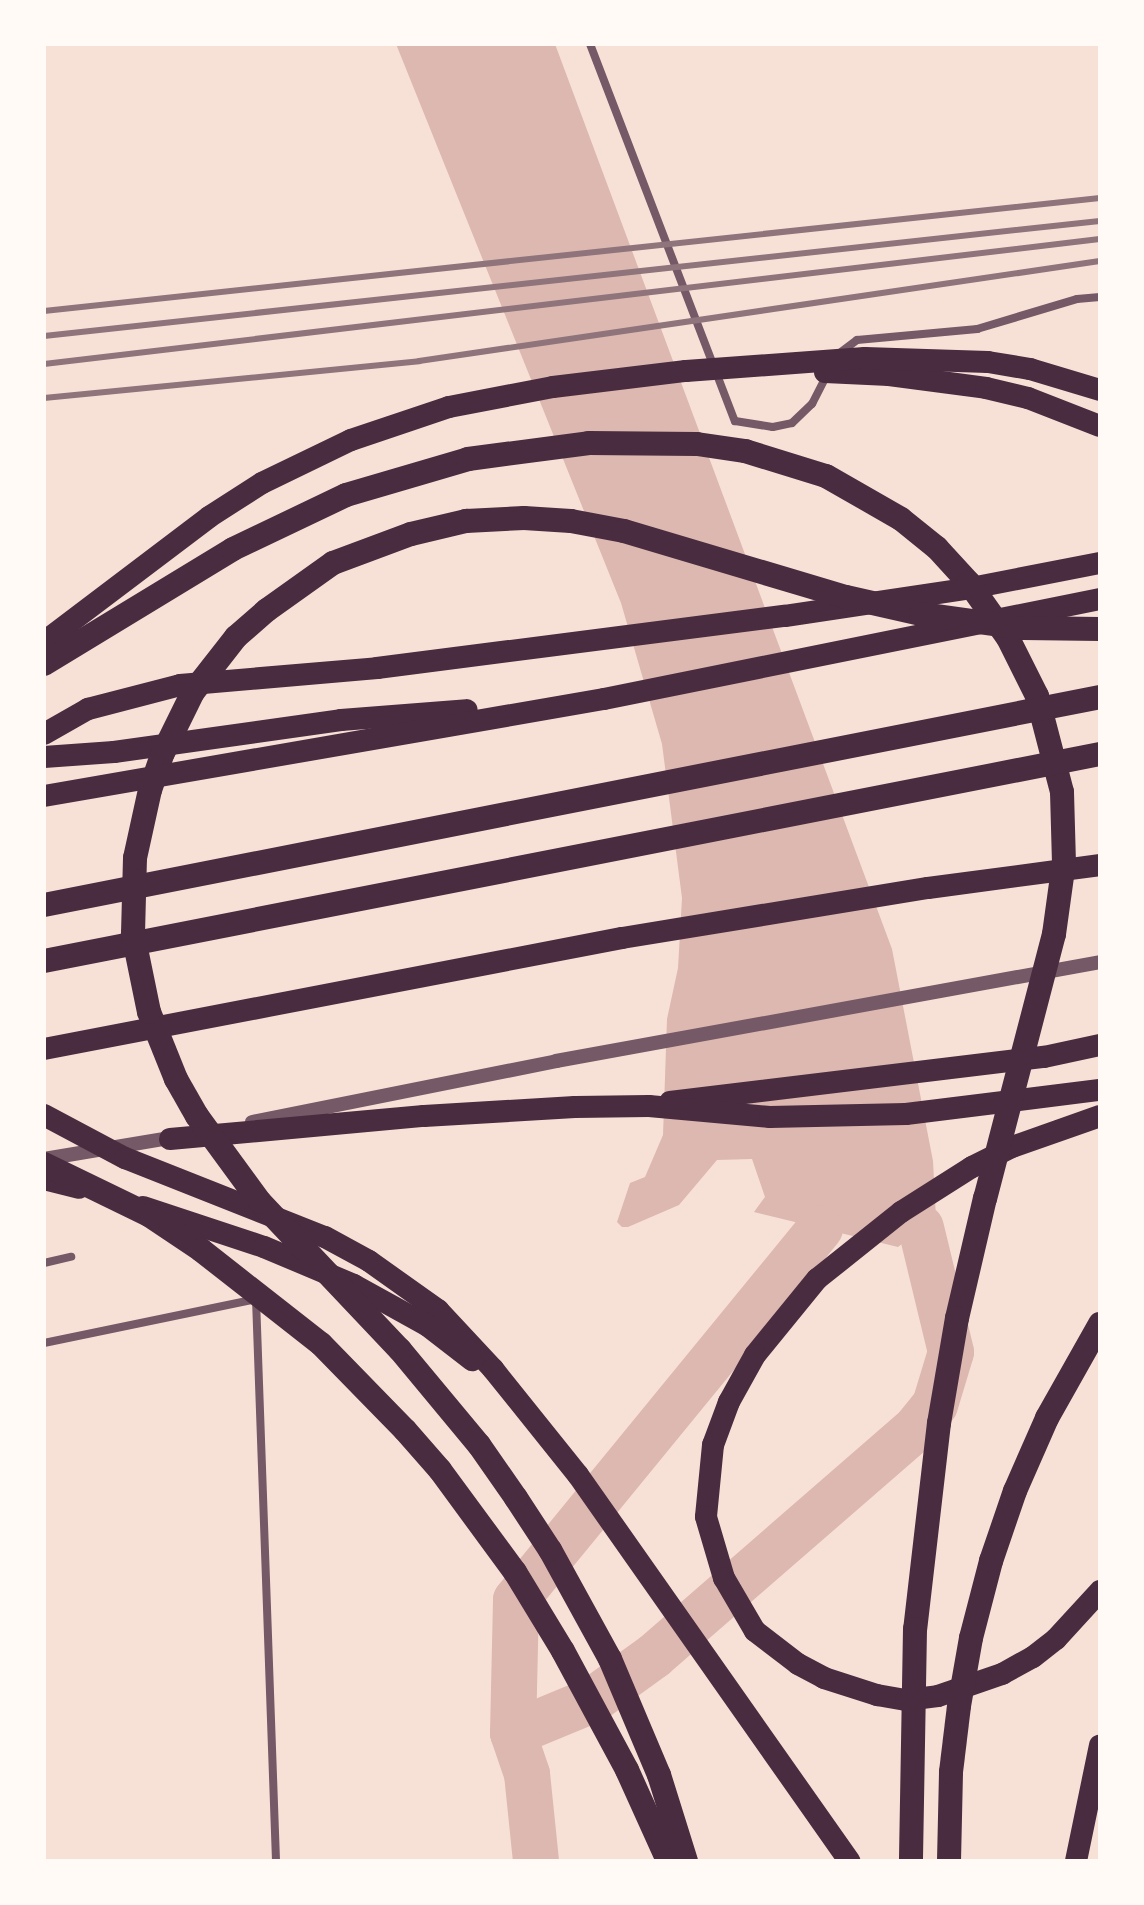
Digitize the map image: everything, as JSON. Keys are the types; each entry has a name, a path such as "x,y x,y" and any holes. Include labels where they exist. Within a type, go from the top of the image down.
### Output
{"highway":[{"path":"44,642 209,517 308,459 374,432 449,407 604,381 758,364 908,357 1030,369 1100,390"},
{"path":"604,381 782,371 889,375 986,388 1028,398 1100,426"},
{"path":"44,664 233,549 346,495 468,459 589,443 697,444 745,451 826,476 901,519 937,548 969,583 1008,638 1037,696 1062,792 1064,862 1054,934 985,1198 957,1318 939,1423 915,1629 911,1861"},
{"path":"686,1861 637,1718 610,1659 550,1550 479,1445 440,1397 252,1191 197,1116 176,1079 149,1012 133,934 135,858 150,790 163,753 193,692 236,637 267,610 333,563 398,538 466,521 524,518 571,521 624,531 846,597 921,614 1023,628 1100,629"},
{"path":"44,734 88,709 180,685 377,668 693,628 966,589 1100,563"},
{"path":"44,796 604,699 1100,599"},
{"path":"44,905 618,789 1100,697"},
{"path":"44,757 129,750 341,720 604,699"},
{"path":"44,961 1100,754"},
{"path":"44,1049 622,938 1100,865"},
{"path":"170,1139 424,1116 649,1106 707,1095 1044,1057 1100,1045"},
{"path":"649,1106 715,1114 835,1117 974,1108 1100,1090"},
{"path":"44,1115 125,1158 325,1237 369,1261 438,1310 470,1341 578,1475 849,1861"},
{"path":"1100,1116 1012,1147 901,1212 817,1279 755,1355 729,1402 713,1445 706,1489 706,1517 713,1548 731,1591 755,1631 798,1664 849,1687 906,1700 971,1687 1033,1657 1073,1623 1100,1591"},
{"path":"44,1161 149,1215 258,1292 321,1344 414,1440 476,1516 563,1651 627,1770 668,1861"},
{"path":"44,1179 221,1232 354,1285 428,1326 475,1362 523,1407"},
{"path":"949,1861 951,1772 959,1706 971,1638 991,1561 1015,1491 1047,1418 1100,1324"},
{"path":"1076,1861 1100,1745"}],"street":[{"path":"590,44 735,421 773,427 803,415 837,354 857,340 977,329 1077,299 1100,297"},
{"path":"44,1161 170,1139 556,1061 1100,962"},
{"path":"44,1263 71,1257"},
{"path":"44,1343 256,1299 276,1861"}],"shaded area":[{"path":"396,44 555,44 892,949 933,1161 936,1218 898,1247 754,1212 765,1197 752,1159 717,1160 679,1205 628,1227 622,1227 617,1222 630,1183 645,1177 663,1135 667,1019 678,968 682,898 662,744 621,603"}],"waterway":[{"path":"513,1733 593,1700 654,1656 917,1427 935,1405 951,1352 921,1228"},
{"path":"536,1861 527,1774 513,1733 516,1600 820,1229"}],"railway":[{"path":"44,311 1100,198"},
{"path":"44,336 1100,221"},
{"path":"44,364 1100,239"},
{"path":"44,398 419,361 1100,261"}]}
